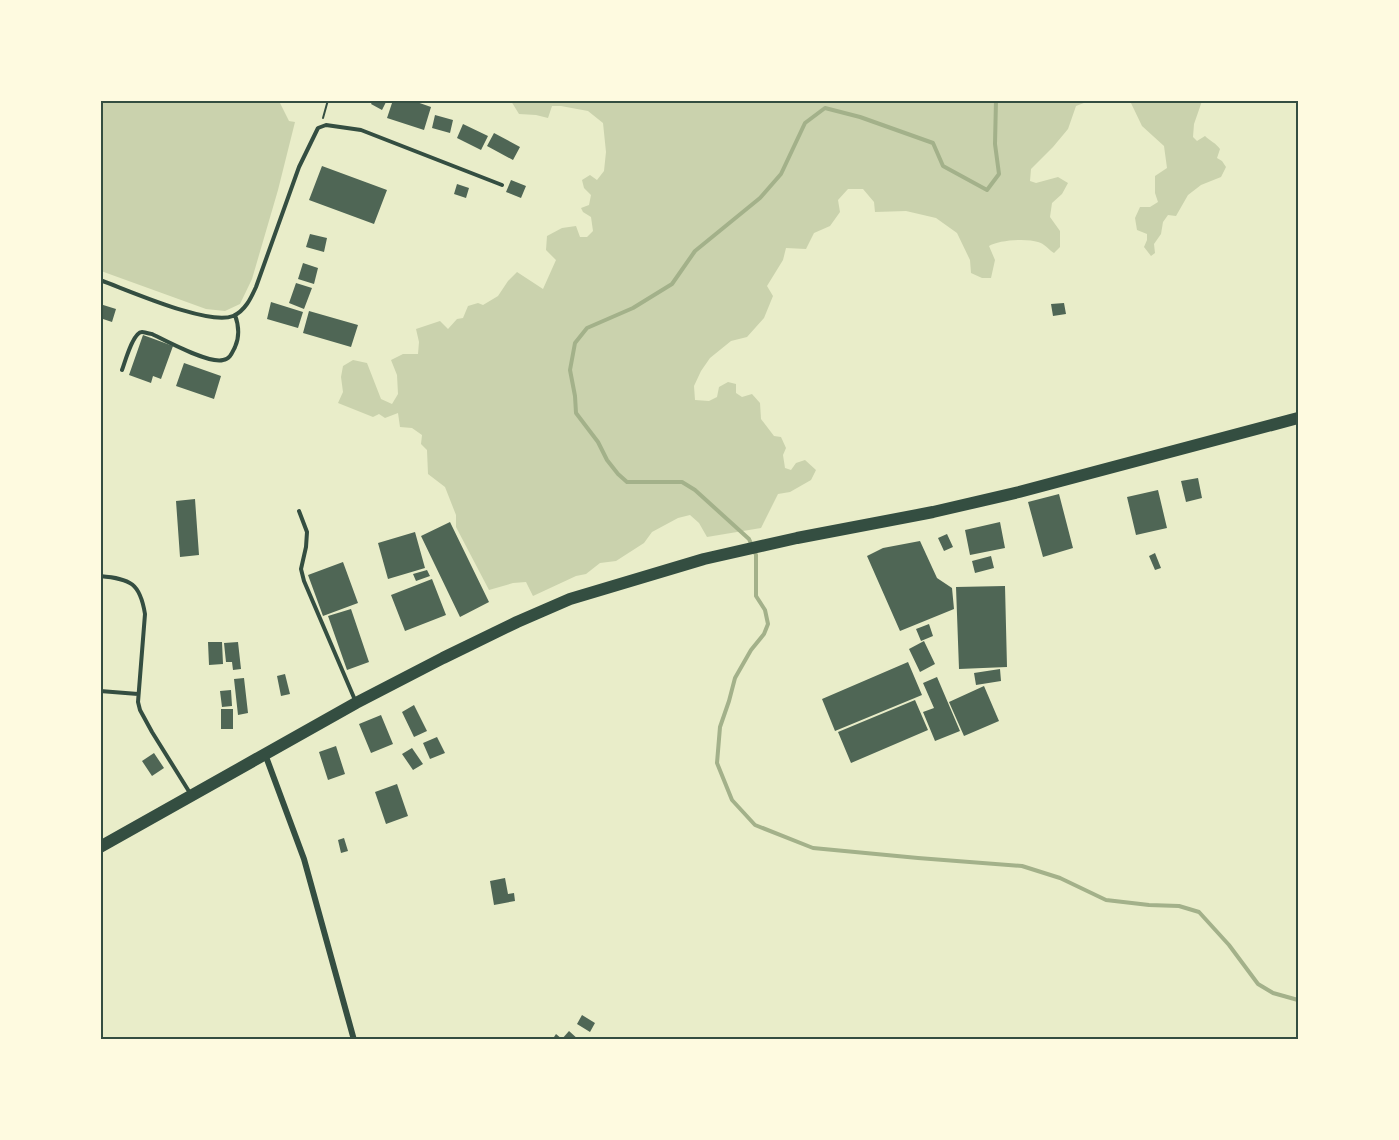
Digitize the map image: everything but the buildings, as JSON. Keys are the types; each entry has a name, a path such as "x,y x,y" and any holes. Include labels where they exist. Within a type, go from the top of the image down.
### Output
{"main road":[{"path":"100,847 356,703 443,658 570,598 704,560 1019,492 1299,417"}],"street":[{"path":"265,754 304,859 354,1040"}],"lane":[{"path":"100,280 191,313 218,317 235,315 248,302 256,287 299,167 318,128 326,125 361,130 502,185"},
{"path":"122,370 134,338 139,332 152,334 205,358 226,360 232,355 237,343 239,324 235,315"},
{"path":"299,511 307,532 301,569 304,581 356,703"},
{"path":"100,576 129,581 136,588 143,603 145,614 138,702 152,732 191,795"},
{"path":"100,691 138,694"}],"path":[{"path":"326,110 328,100"}],"green space":[{"path":"101,100 282,101 280,103 289,121 295,122 252,279 240,304 225,311 206,309 101,271"},
{"path":"511,101 1089,101 1076,106 1068,129 1031,169 1030,181 1036,183 1058,177 1068,183 1062,194 1052,203 1050,217 1060,231 1060,247 1054,253 1042,244 1027,240 993,244 989,246 995,260 991,278 982,278 971,273 970,260 957,233 936,218 906,211 875,212 874,202 863,189 848,189 838,200 840,212 830,226 814,233 806,249 786,248 783,260 767,286 773,296 764,318 747,337 731,341 710,358 694,386 695,400 709,401 717,397 719,387 728,382 736,384 736,393 742,397 752,394 760,403 761,419 774,436 781,437 786,448 783,455 785,468 791,470 796,463 805,460 816,470 811,480 790,492 778,494 761,528 707,537 699,523 690,515 678,518 652,532 644,543 616,561 600,563 586,574 576,576 533,596 526,582 489,590 456,527 456,515 445,487 428,474 427,450 421,444 422,435 412,428 400,427 398,413 385,418 379,414 373,417 338,403 343,392 341,377 343,366 353,360 367,363 381,399 392,404 398,394 397,375 391,360 403,354 418,354 419,342 416,329 440,321 448,329 457,319 463,318 468,306 478,303 483,305 498,296 517,272 543,289 556,260 546,250 547,236 562,228 576,226 580,237 587,237 593,231 591,217 581,208 589,205 591,195 584,188 582,180 590,175 597,180 604,171 606,152 603,123 588,111 561,106 552,106 548,118 519,114"},
{"path":"1130,101 1202,101 1194,124 1193,137 1197,141 1205,136 1217,145 1220,149 1217,158 1226,167 1221,177 1201,185 1188,195 1176,216 1168,215 1163,222 1161,234 1154,244 1155,253 1151,256 1144,247 1147,234 1137,230 1135,218 1140,207 1150,207 1158,202 1155,193 1155,176 1167,168 1164,146 1142,126"}],"waterway":[{"path":"996,100 995,144 999,174 987,190 943,166 933,143 860,117 825,108 805,123 781,174 760,198 695,251 672,284 633,308 587,328 575,343 570,370 576,413 598,442 607,460 627,482 682,482 695,490 749,539 756,555 756,596 765,610 768,624 764,634 751,650 735,678 720,727 717,763 732,800 755,825 813,848 1022,866 1060,878 1106,900 1179,906 1199,912 1229,945 1258,984 1273,993 1298,1000"}]}
